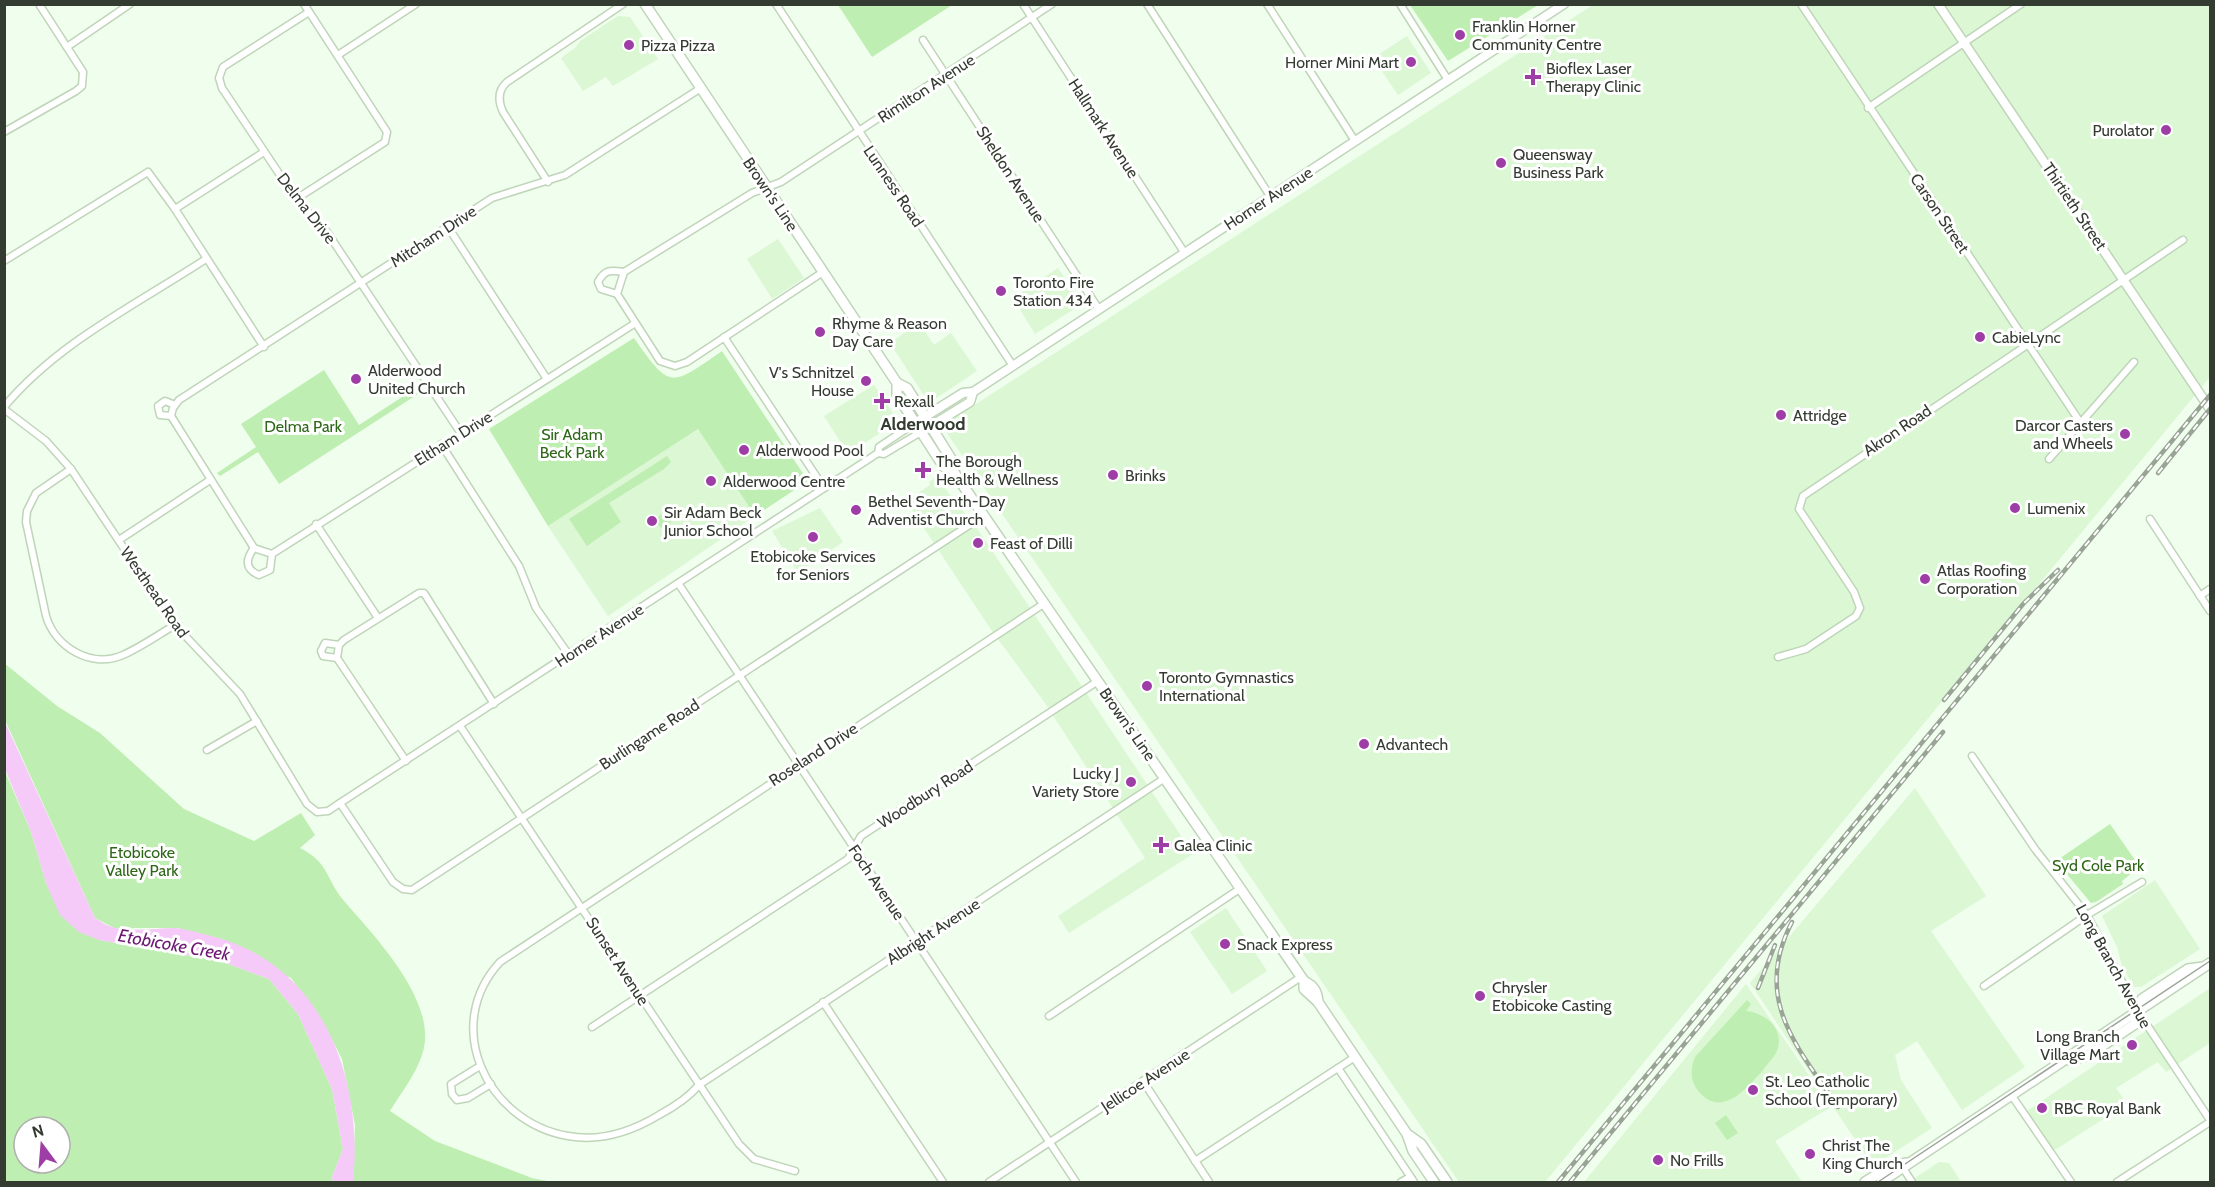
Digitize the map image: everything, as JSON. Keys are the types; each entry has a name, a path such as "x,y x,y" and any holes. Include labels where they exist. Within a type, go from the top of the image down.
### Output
{"main road":[{"name":"Brown's Line","path":"645,4 897,383 907,388 953,462 951,468"},
{"name":"Thirtieth Street","path":"1938,4 2211,409"},
{"name":"Horner Avenue","path":"918,428 970,402 973,393 1013,366 1559,6"},
{"name":"Brown's Line","path":"897,383 897,394 944,467 951,468 1166,777 1303,979 1304,989 1318,1002 1407,1134 1413,1151 1434,1182"},
{"path":"1881,1182 2063,1062 2087,1056 2135,1024 2142,999 2188,969 2208,965"},
{"name":"Brown's Line","path":"1407,1134 1421,1144 1447,1182"},
{"path":"1865,1182 1890,1166 1912,1162"}],"street":[{"path":"4,132 82,86 83,72 39,4"},
{"path":"67,47 130,4"},
{"path":"296,199 385,142 387,132 304,4"},
{"path":"338,55 416,4"},
{"path":"548,182 503,111 499,101 501,89 507,82 623,4"},
{"name":"Lunness Road","path":"776,4 1013,366"},
{"name":"Hallmark Avenue","path":"1023,4 1184,252"},
{"name":"Rimilton Avenue","path":"617,294 601,289 598,282 602,274 609,270 624,272 752,193 768,188 1053,4"},
{"path":"1147,4 1270,196"},
{"path":"1266,4 1355,141"},
{"path":"1400,4 1448,80"},
{"name":"Carson Street","path":"1801,4 1868,108 2080,422"},
{"path":"1868,108 2021,4"},
{"name":"Delma Drive","path":"309,12 223,67 219,78 222,88 296,199 327,232 460,432"},
{"name":"Sheldon Avenue","path":"923,40 1098,309"},
{"name":"Mitcham Drive","path":"171,416 160,415 158,406 165,400 175,405 497,195 548,182 565,175 701,88"},
{"path":"175,209 264,152"},
{"path":"4,261 148,172 175,209 264,347"},
{"path":"448,226 547,379"},
{"name":"Akron Road","path":"1778,657 1806,649 1856,616 1860,608 1854,592 1799,509 1803,496 2028,342 2183,240"},
{"path":"4,408 18,389 46,363 206,259"},
{"path":"624,272 617,294 634,324 660,361 672,366 687,362 823,272"},
{"name":"Eltham Drive","path":"254,548 248,556 247,565 252,573 259,575 270,570 268,553 634,324"},
{"path":"724,337 824,488"},
{"path":"2049,459 2134,362"},
{"path":"175,405 171,416 210,480 254,548 268,553"},
{"name":"Westhead Road","path":"4,408 46,441 71,469 175,625 222,672 257,721 307,804 317,812"},
{"name":"Horner Avenue","path":"317,812 328,811 878,453 879,447 918,428"},
{"path":"441,444 519,566 536,608 569,655"},
{"path":"71,469 36,494 26,514 46,616 51,630 62,644 77,653 105,658 122,655 175,625"},
{"path":"119,540 210,480"},
{"name":"Burlingame Road","path":"340,803 393,882 403,889 412,890 983,516"},
{"path":"2150,519 2211,611"},
{"path":"316,524 378,618"},
{"name":"Foch Avenue","path":"678,582 1076,1182"},
{"path":"2200,596 2211,589"},
{"path":"338,658 323,656 321,651 325,643 339,645 378,618 419,593 424,593 494,704"},
{"name":"Roseland Drive","path":"490,1084 480,1066 471,1031 473,1010 488,975 500,962 798,763 1045,603"},
{"path":"339,645 338,658 406,760"},
{"name":"Woodbury Road","path":"592,1027 848,859 861,836 1098,681"},
{"path":"207,750 257,721"},
{"name":"Sunset Avenue","path":"460,726 582,906 699,1085 747,1153 765,1164 795,1171"},
{"name":"Long Branch Avenue","path":"1972,756 2035,849 2087,915 2138,1012 2211,1121"},
{"name":"Albright Avenue","path":"490,1084 521,1116 567,1136 605,1137 637,1128 692,1094 699,1085 823,1002 1166,777"},
{"path":"1984,986 2087,915 2142,882"},
{"path":"1049,1017 1241,888"},
{"name":"Jellicoe Avenue","path":"988,1182 1303,979"},
{"path":"823,1002 943,1182"},
{"path":"1195,1161 1355,1057"},
{"path":"480,1066 451,1084 452,1094 457,1100 468,1098 490,1084"},
{"path":"1338,1068 1412,1180 1401,1182"},
{"path":"1143,1081 1209,1182"},
{"path":"2012,1096 2071,1182"},
{"path":"2117,1182 2211,1121"},
{"path":"1903,1168 1912,1182"}],"shaded area":[{"path":"1593,5 2210,5 2210,377 1545,1182 1459,1182 942,426"},
{"path":"618,16 630,17 658,59 613,86 606,77 583,91 561,58 575,48 580,41"},
{"path":"1407,36 1431,73 1398,95 1373,58"},
{"path":"778,239 804,278 772,299 747,259"},
{"path":"1058,268 1082,304 1035,334 1013,298"},
{"path":"919,323 934,345 951,333 977,371 929,403 890,343"},
{"path":"874,385 898,421 848,454 824,416"},
{"name":"Sir Adam Beck Junior School","path":"698,429 755,516 608,616 548,526"},
{"path":"936,477 979,531 1193,854 1069,933 1058,916 1145,858 1045,703 992,631 906,501 930,485 929,482"},
{"path":"820,508 843,542 798,573 772,531"},
{"path":"1915,788 1986,896 1931,931 2025,1067 1962,1110 1917,1041 1895,1055 1901,1080 1932,1128 1873,1166 1750,983"},
{"path":"2155,880 2200,949 2141,987 2134,987 2122,966 2117,947 2102,916"},
{"path":"1226,908 1267,971 1232,994 1190,932"},
{"name":"St. Leo Catholic School (Temporary)","path":"1746,984 1831,1107 1775,1141 1802,1182 1584,1182"},
{"path":"2210,988 2210,1043 2166,1072 2158,1062 2116,1088 2127,1104 2050,1153 2024,1113"},
{"path":"1939,1162 1949,1163 1961,1182 1909,1182"}],"green space":[{"path":"838,5 952,5 872,57"},
{"name":"Franklin Horner Community Centre","path":"1410,5 1538,5 1448,61"},
{"name":"Sir Adam Beck Park","path":"634,338 656,367 665,375 673,378 692,371 722,351 808,481 755,516 698,429 548,526 489,429"},
{"name":"Delma Park","path":"324,370 359,425 416,388 418,394 279,484 258,452 220,476 217,473 256,447 241,424"},
{"path":"667,456 671,462 664,469 609,503 621,522 587,546 569,519"},
{"path":"664,514 669,516 671,521 669,526 664,528 659,526 657,521 659,516"},
{"name":"Etobicoke Valley Park","path":"4,663 57,706 100,733 184,809 254,841 301,813 315,835 300,848 317,860 345,902 388,953 414,994 422,1015 425,1035 422,1055 390,1111 435,1141 532,1178 552,1182 353,1182 355,1125 342,1059 324,1024 291,978 178,928 114,928 95,918 5,720"},
{"path":"4,769 31,832 47,886 99,940 220,961 269,979 298,1014 332,1089 343,1149 332,1177 333,1182 5,1182"},
{"name":"Syd Cole Park","path":"2110,824 2137,863 2137,869 2122,881 2123,884 2091,903 2056,861"},
{"path":"1747,1000 1751,1004 1746,1011 1765,1018 1775,1027 1779,1040 1777,1051 1757,1077 1734,1098 1717,1102 1708,1100 1699,1092 1692,1080 1692,1066 1695,1057"},
{"path":"1726,1115 1738,1133 1727,1140 1715,1123"}],"water":[{"name":"Etobicoke Creek","path":"4,720 95,918 111,927 123,929 189,930 249,950 282,971 308,998 328,1030 342,1066 351,1103 355,1143 353,1182 333,1182 332,1177 343,1149 332,1089 298,1014 269,979 220,961 99,940 79,932 60,915 47,886 31,832 5,769"}],"tram line":[{"path":"1878,1182 2210,961"}],"railway":[{"path":"1558,1182 2210,395"},
{"path":"2158,473 2210,409"},
{"path":"1944,700 2024,603 2058,570"},
{"path":"1570,1182 1943,732"},
{"path":"1792,922 1781,950 1777,975 1778,998 1795,1042 1838,1107"},
{"path":"1758,988 1775,945"}],"place":[{"name":"Franklin Horner Community Centre","path":"1460,35"},
{"name":"Pizza Pizza","path":"629,45"},
{"name":"Horner Mini Mart","path":"1411,62"},
{"name":"Bioflex Laser Therapy Clinic","path":"1533,77"},
{"name":"Purolator","path":"2166,130"},
{"name":"Queensway Business Park","path":"1501,163"},
{"name":"Toronto Fire Station 434","path":"1001,291"},
{"name":"Rhyme & Reason Day Care","path":"820,332"},
{"name":"CabieLync","path":"1980,337"},
{"name":"Alderwood United Church","path":"356,379"},
{"name":"V's Schnitzel House","path":"866,381"},
{"name":"Rexall","path":"882,401"},
{"name":"Attridge","path":"1781,415"},
{"name":"Darcor Casters and Wheels","path":"2125,434"},
{"name":"Alderwood Pool","path":"744,450"},
{"name":"The Borough Health & Wellness","path":"923,470"},
{"name":"Brinks","path":"1113,475"},
{"name":"Alderwood Centre","path":"711,481"},
{"name":"Lumenix","path":"2015,508"},
{"name":"Bethel Seventh-Day Adventist Church","path":"856,510"},
{"name":"Sir Adam Beck Junior School","path":"652,521"},
{"name":"Etobicoke Services for Seniors","path":"813,537"},
{"name":"Feast of Dilli","path":"978,543"},
{"name":"Atlas Roofing Corporation","path":"1925,579"},
{"name":"Toronto Gymnastics International","path":"1147,686"},
{"name":"Advantech","path":"1364,744"},
{"name":"Lucky J Variety Store","path":"1131,782"},
{"name":"Galea Clinic","path":"1161,845"},
{"name":"Snack Express","path":"1225,944"},
{"name":"Chrysler Etobicoke Casting","path":"1480,996"},
{"name":"Long Branch Village Mart","path":"2132,1045"},
{"name":"St. Leo Catholic School (Temporary)","path":"1753,1090"},
{"name":"RBC Royal Bank","path":"2042,1108"},
{"name":"Christ The King Church","path":"1810,1154"},
{"name":"No Frills","path":"1658,1160"}],"district":[{"name":"Alderwood","path":"923,424"}]}
